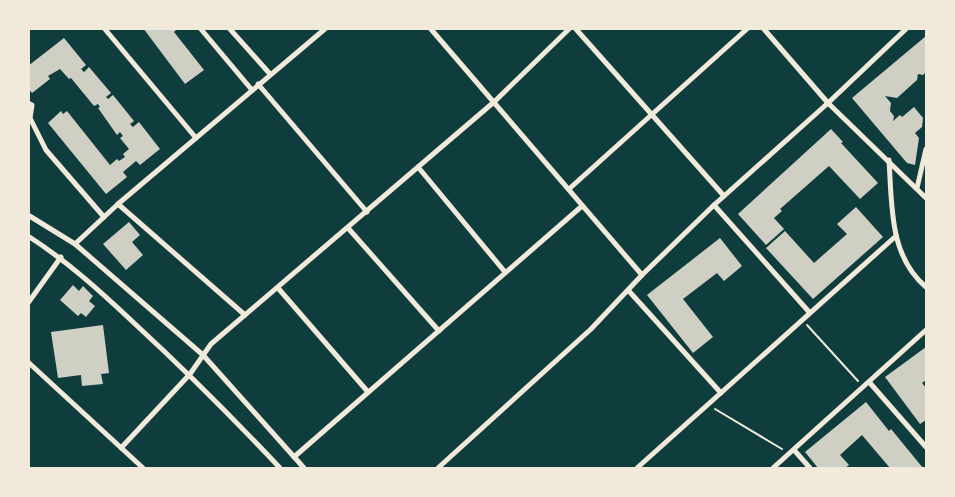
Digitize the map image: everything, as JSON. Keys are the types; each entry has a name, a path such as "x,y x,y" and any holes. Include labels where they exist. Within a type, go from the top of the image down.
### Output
{"street":[{"path":"104,28 196,138"},
{"path":"200,28 252,90"},
{"path":"230,28 270,74"},
{"path":"75,244 118,204 326,28"},
{"path":"430,28 642,275"},
{"path":"121,448 190,374 211,344 494,102 570,28"},
{"path":"575,28 724,196"},
{"path":"569,189 748,28"},
{"path":"763,28 828,103 927,198"},
{"path":"438,468 591,329 642,275 714,205 828,103 907,28"},
{"path":"258,84 367,212"},
{"path":"28,103 32,105 30,118 46,150 104,217"},
{"path":"917,188 927,149"},
{"path":"889,160 896,236 905,261 920,281 927,286"},
{"path":"418,167 505,272"},
{"path":"118,204 245,315"},
{"path":"714,205 810,313"},
{"path":"294,457 582,206"},
{"path":"28,216 75,244 203,355 304,468"},
{"path":"348,228 439,331"},
{"path":"28,236 61,257 190,374 280,468"},
{"path":"637,468 896,236"},
{"path":"28,303 61,257"},
{"path":"278,288 368,392"},
{"path":"628,290 721,393"},
{"path":"773,468 927,330"},
{"path":"28,362 142,468"},
{"path":"870,383 927,447"},
{"path":"792,452 810,468"}],"path":[{"path":"803,320 864,388"},
{"path":"708,405 792,452"}],"building":[{"path":"143,28 178,28 174,32 204,70 185,84"},
{"path":"926,36 926,72 923,75 918,74 917,80 897,98 885,96 891,103 890,111 894,116 893,121 914,107 923,118 922,127 915,133 919,138 915,165 907,163 852,98"},
{"path":"64,38 86,65 81,69 84,72 89,67 111,93 106,97 108,99 113,95 134,121 130,124 133,127 139,122 160,149 140,165 136,161 123,172 127,177 106,194 48,123 61,111 63,114 67,111 110,165 117,159 119,161 125,157 123,154 129,149 120,138 123,136 120,132 117,135 98,108 100,107 98,104 94,106 71,78 69,79 60,69 48,76 50,79 32,93 28,88 28,66"},
{"path":"831,129 878,183 860,199 829,166 780,209 782,211 774,218 784,229 766,245 738,214"},
{"path":"856,207 883,237 813,299 766,248 785,231 814,263 847,234 837,224"},
{"path":"129,222 140,235 132,242 143,255 126,270 103,244"},
{"path":"720,238 742,266 724,281 717,273 683,299 713,337 693,353 647,295"},
{"path":"73,285 79,291 83,286 93,296 89,301 95,306 86,317 81,313 78,316 60,300"},
{"path":"103,325 109,373 101,374 103,384 82,386 81,375 58,378 51,332"},
{"path":"926,347 926,380 922,383 926,388 926,420 920,424 885,377"},
{"path":"866,402 923,468 890,468 862,435 840,455 849,465 845,468 818,468 805,452"}]}
